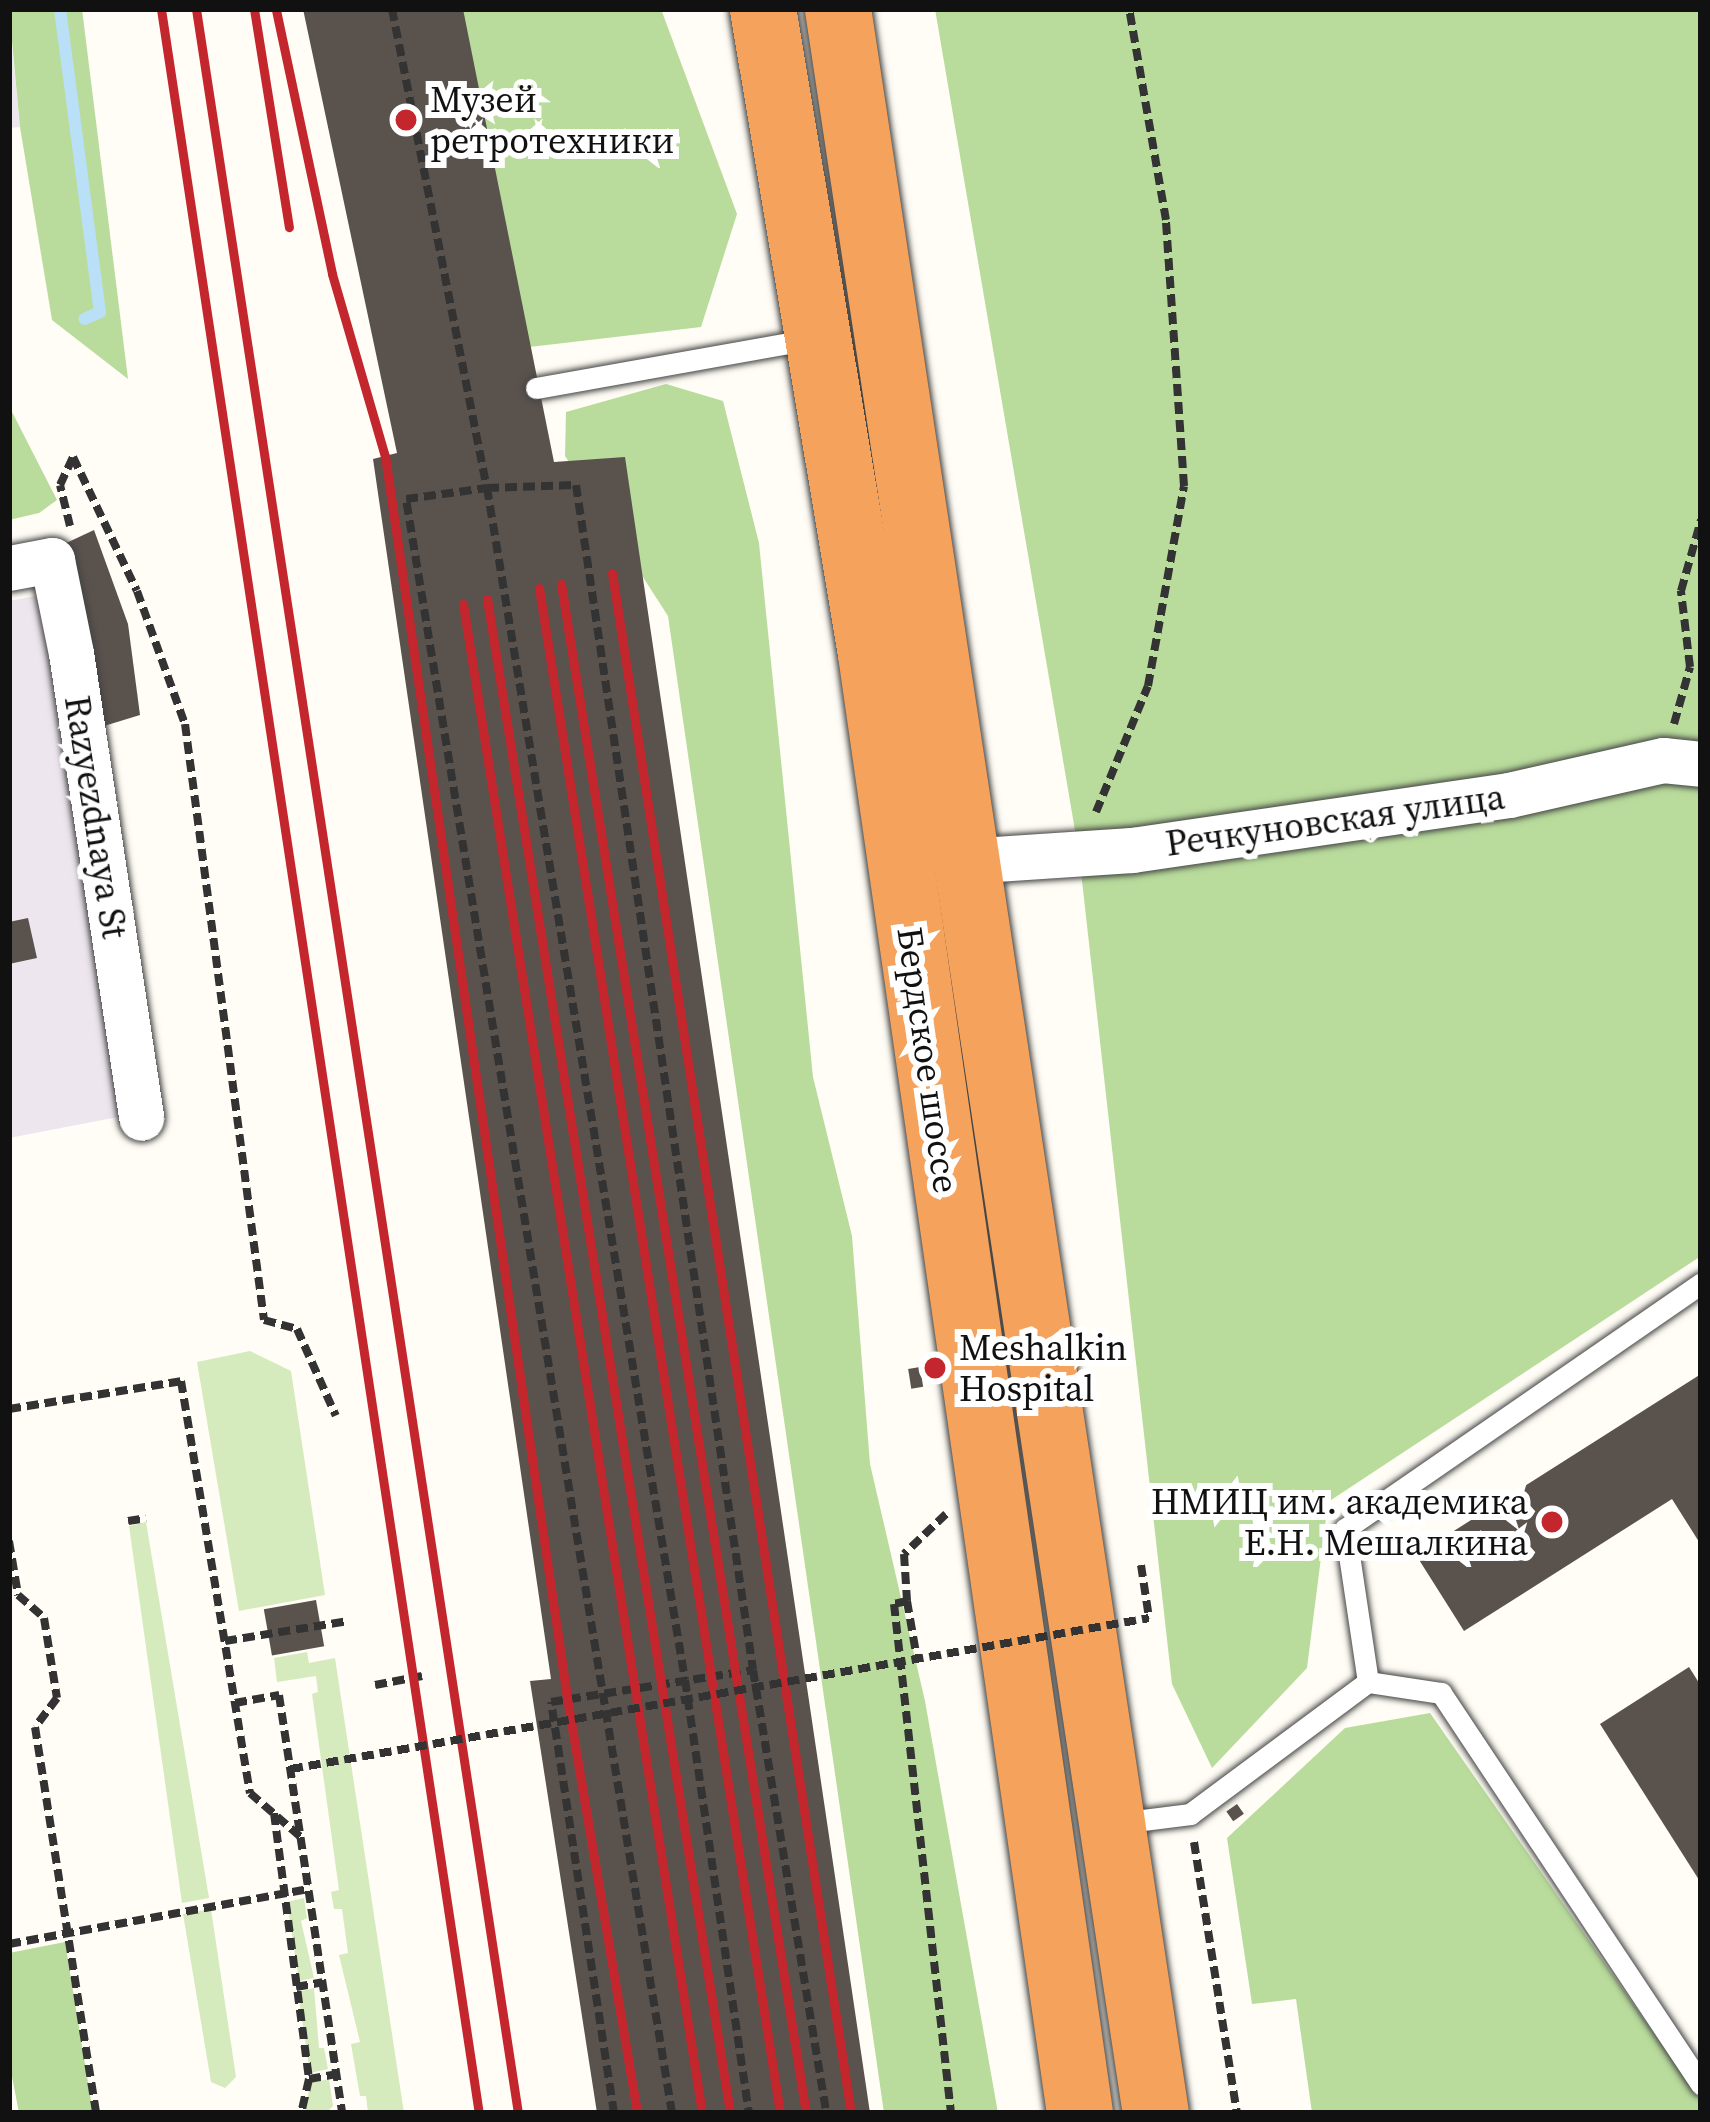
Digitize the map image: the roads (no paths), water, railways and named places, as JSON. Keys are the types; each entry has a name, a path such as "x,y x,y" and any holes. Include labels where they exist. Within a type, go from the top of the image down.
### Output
{"highway":[{"name":"Бердское шоссе","path":"763,9 871,654 1080,2113"},
{"name":"Бердское шоссе","path":"838,9 1156,2113"}],"street":[{"name":"Razyezdnaya St","path":"25,565 52,560 71,653 141,1118"},
{"name":"Речкуновская улица","path":"965,861 1079,854 1509,795 1682,762"}],"lane":[{"path":"536,388 818,338"},
{"path":"1368,1682 1345,1529 1701,1283"},
{"path":"1112,1824 1190,1814 1368,1682 1441,1693 1701,2084"}],"waterway":[{"path":"60,9 100,312 84,319"}],"railway":[{"path":"161,9 479,2113"},
{"path":"196,9 518,2113"},
{"path":"254,9 289,227"},
{"path":"276,10 332,274 385,456 567,1698 637,2113"},
{"path":"612,573 851,2113"},
{"path":"561,584 806,2113"},
{"path":"539,588 780,2113"},
{"path":"487,599 730,2113"},
{"path":"463,604 702,2113"}],"place":[{"name":"Музей ретротехники","path":"406,120"},
{"name":"Meshalkin Hospital","path":"935,1368"},
{"name":"НМИЦ им. академика Е.Н. Мешалкина","path":"1552,1522"}]}
